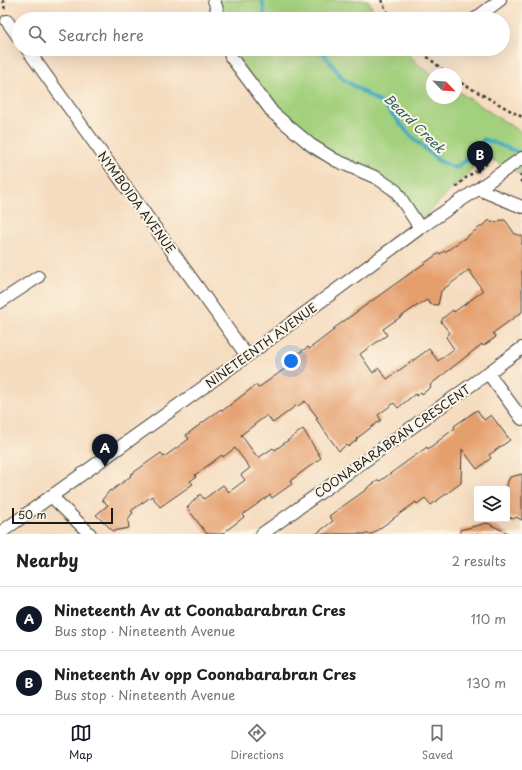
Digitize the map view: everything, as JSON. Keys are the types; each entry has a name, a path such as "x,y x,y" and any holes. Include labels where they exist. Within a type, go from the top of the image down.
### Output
{"street":[{"path":"214,0 218,12"},
{"path":"484,12 500,0"},
{"path":"7,20 12,28"},
{"name":"NYMBOIDA AVENUE","path":"32,56 247,356"},
{"path":"231,56 273,113 312,145 335,160 377,178 396,191 420,228"},
{"name":"NINETEENTH AVENUE","path":"0,533 247,356 420,228 478,189 520,164"},
{"path":"478,189 522,207"},
{"path":"0,302 38,277"},
{"name":"COONABARABRAN CRESCENT","path":"262,534 522,348"},
{"path":"488,373 522,419"},
{"path":"51,496 90,534"}],"path":[{"path":"381,0 387,12"},
{"path":"426,56 441,68"},
{"path":"462,83 522,117"},
{"path":"520,164 520,179 522,183"}],"green space":[{"path":"217,0 368,0 374,12 221,12"},
{"path":"234,56 410,56 426,70 426,104 462,104 462,94 522,133 522,175 485,156 422,218 396,204 382,188 314,152 239,69"}],"building":[{"path":"490,220 492,223 495,221 496,223 501,220 505,220 515,234 522,236 522,312 493,333 496,337 483,346 482,344 430,385 431,387 422,394 421,392 416,396 415,394 398,408 394,403 378,415 381,420 348,447 346,445 339,451 305,401 298,406 297,405 273,423 267,415 241,435 258,458 273,448 275,450 303,429 321,458 290,481 292,484 272,498 270,495 242,515 244,517 222,534 207,534 187,508 200,494 204,499 223,485 229,492 245,480 241,475 250,468 235,448 223,457 222,455 195,475 196,477 190,481 193,484 160,507 152,496 131,511 133,513 128,521 129,528 113,531 96,515 108,505 102,500 110,490 111,491 131,476 130,475 161,453 164,457 189,439 186,435 221,409 222,411 256,385 258,388 286,368 284,364 296,355 308,347 309,349 334,330 333,329 439,253 445,252","holes":["469,270 483,291 443,318 441,322 450,333 446,337 454,349 438,361 429,349 387,379 379,368 373,373 360,354 387,335 383,329 415,307 427,300 430,304 438,305 441,291"]},
{"path":"477,410 484,420 491,415 510,440 489,455 491,458 477,469 462,449 461,483 431,505 425,498 417,504 416,502 372,534 316,534 333,521 329,516 427,447 428,449 455,428 454,426"},
{"path":"522,474 522,520 516,517 514,519 510,517 510,486 507,486 507,484 510,477"},
{"path":"487,523 510,534 460,534 460,530"}],"waterway":[{"name":"Beard Creek","path":"262,0 264,12"},
{"name":"Beard Creek","path":"325,56 343,79 384,105 411,136 439,161 455,168 471,157 484,139 518,152"}],"place":[{"name":"Nineteenth Av opp Coonabarabran Cres","path":"480,174"},
{"name":"Nineteenth Av at Coonabarabran Cres","path":"105,467"}]}
